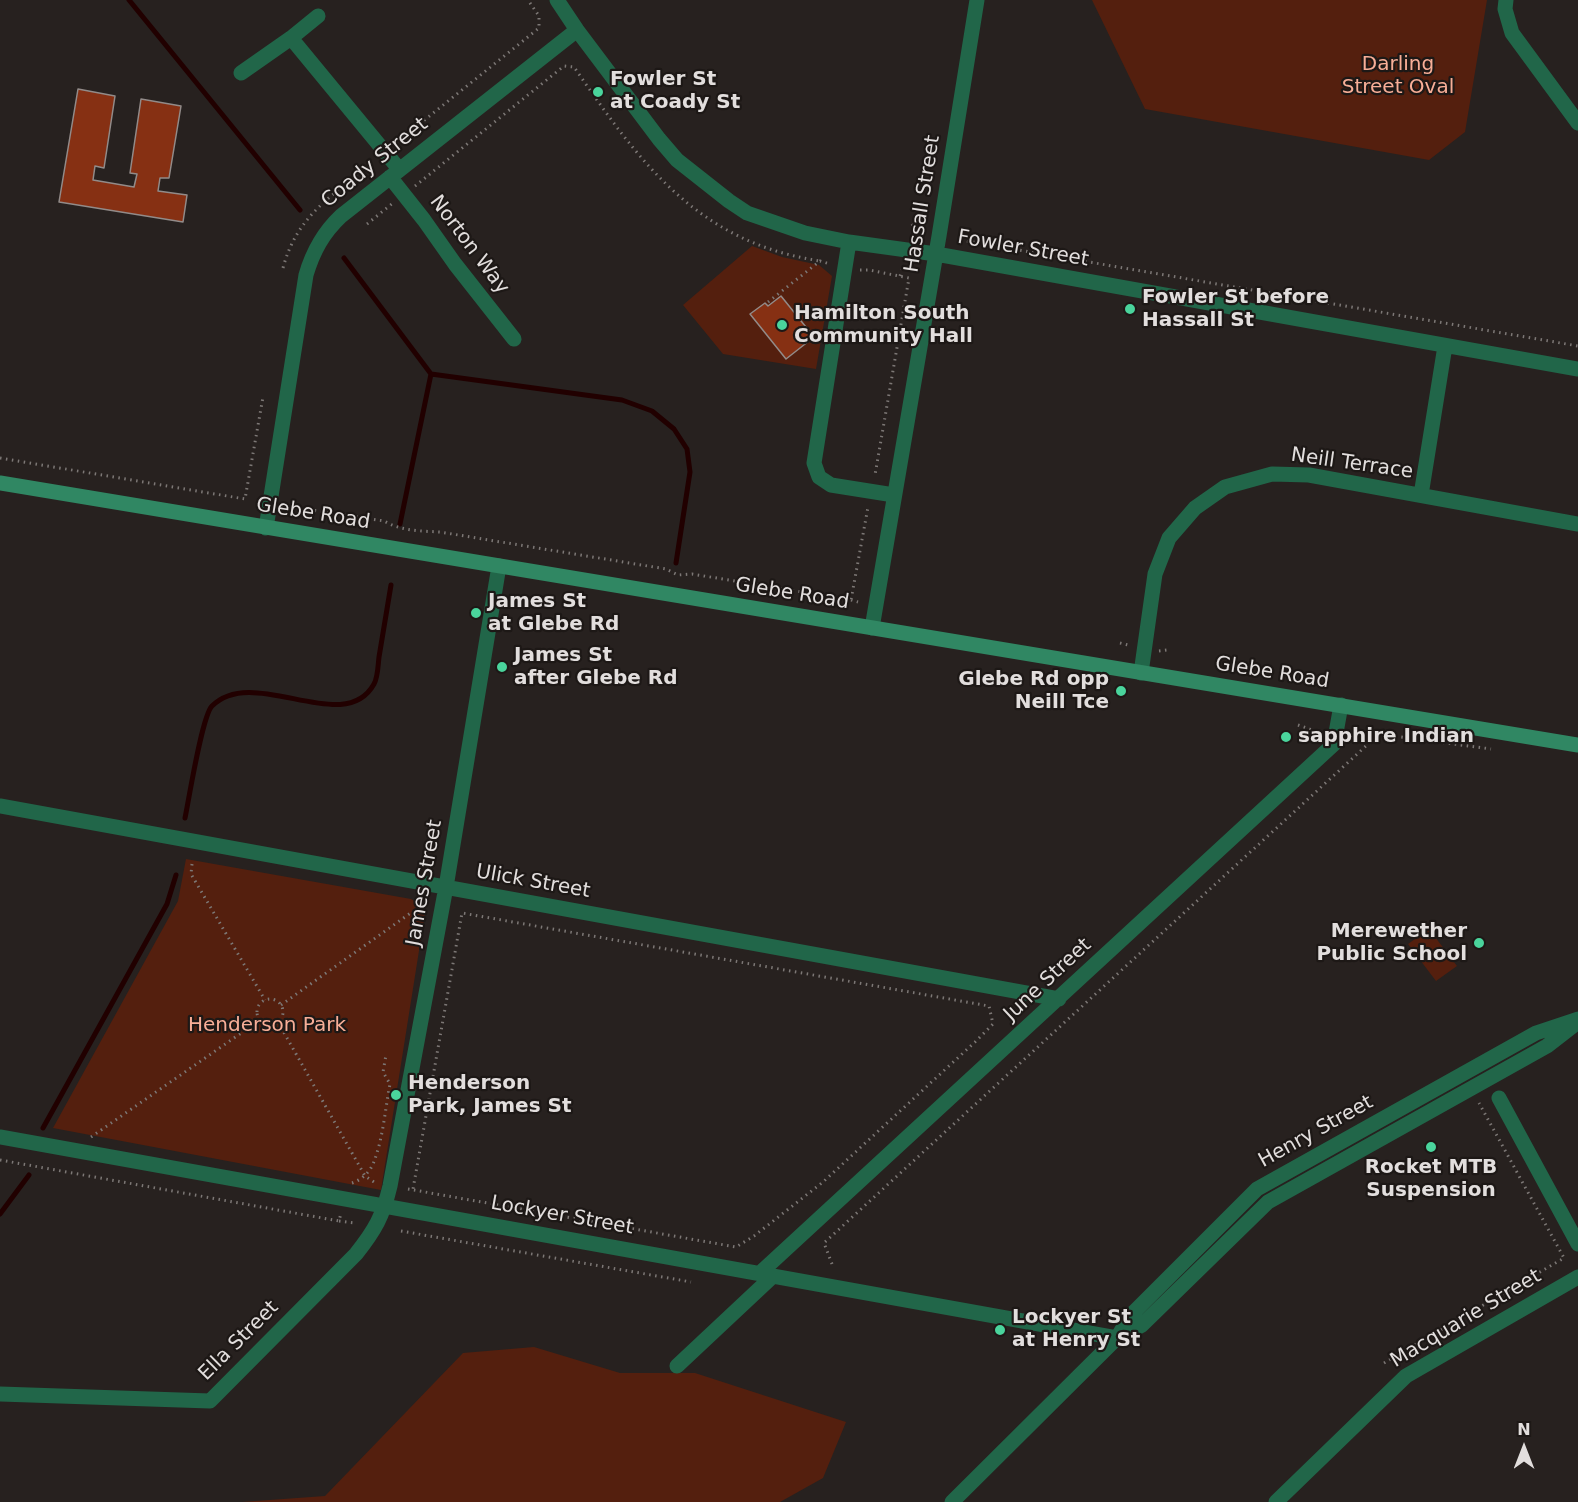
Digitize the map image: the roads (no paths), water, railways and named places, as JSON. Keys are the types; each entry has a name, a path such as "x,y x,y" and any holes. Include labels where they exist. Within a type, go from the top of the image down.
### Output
{"main road":[{"name":"Glebe Road","path":"0,483 1578,744"}],"street":[{"name":"Fowler Street","path":"557,0 659,140 677,160 747,213 786,228 849,242 936,254 1578,369"},
{"name":"Hassall Street","path":"872,628 977,0"},
{"path":"1506,0 1505,9 1512,33 1578,123"},
{"path":"241,73 318,16"},
{"name":"Coady Street","path":"266,528 306,275 312,255 328,228 394,173 577,30"},
{"name":"Norton Way","path":"291,38 385,152 404,195 514,339"},
{"path":"849,242 814,463 819,477 831,485 894,495"},
{"path":"1421,495 1445,346"},
{"name":"Neill Terrace","path":"1141,673 1155,574 1169,538 1195,508 1225,486 1272,474 1309,475 1578,524"},
{"name":"James Street","path":"385,1206 446,887 499,566"},
{"name":"June Street","path":"677,1366 767,1275 1059,999 1334,744 1341,705"},
{"name":"Ulick Street","path":"0,806 1059,999"},
{"name":"Henry Street","path":"1117,1338 1142,1325 1268,1203 1547,1046 1578,1021"},
{"name":"Henry Street","path":"952,1502 1117,1338 1130,1316 1257,1189 1536,1033 1578,1021"},
{"path":"1499,1098 1578,1244"},
{"name":"Lockyer Street","path":"0,1137 1117,1338"},
{"name":"Ella Street","path":"0,1394 210,1401 356,1254 374,1231 385,1206"},
{"name":"Macquarie Street","path":"1276,1502 1406,1376 1578,1276"}],"waterway":[{"path":"129,0 300,210"},
{"path":"344,258 431,374 622,400 652,411 674,429 687,449 690,472 676,563"},
{"path":"400,524 431,374"},
{"path":"185,818 200,741 212,706 230,695 251,692 321,704 342,704 360,699 374,684 376,678 391,585"},
{"path":"43,1128 167,904 176,875"},
{"path":"0,1214 29,1175"}],"place":[{"name":"Fowler St at Coady St","path":"598,92"},
{"name":"Fowler St before Hassall St","path":"1130,309"},
{"name":"Hamilton South Community Hall","path":"782,325"},
{"name":"James St at Glebe Rd","path":"476,613"},
{"name":"James St after Glebe Rd","path":"502,667"},
{"name":"Glebe Rd opp Neill Tce","path":"1121,691"},
{"name":"sapphire Indian","path":"1286,737"},
{"name":"Merewether Public School","path":"1479,943"},
{"name":"Henderson Park, James St","path":"396,1095"},
{"name":"Rocket MTB Suspension","path":"1431,1147"},
{"name":"Lockyer St at Henry St","path":"1000,1330"}],"park label":[{"name":"Darling Street Oval","path":"1398,76"},
{"name":"Henderson Park","path":"267,1026"}]}
